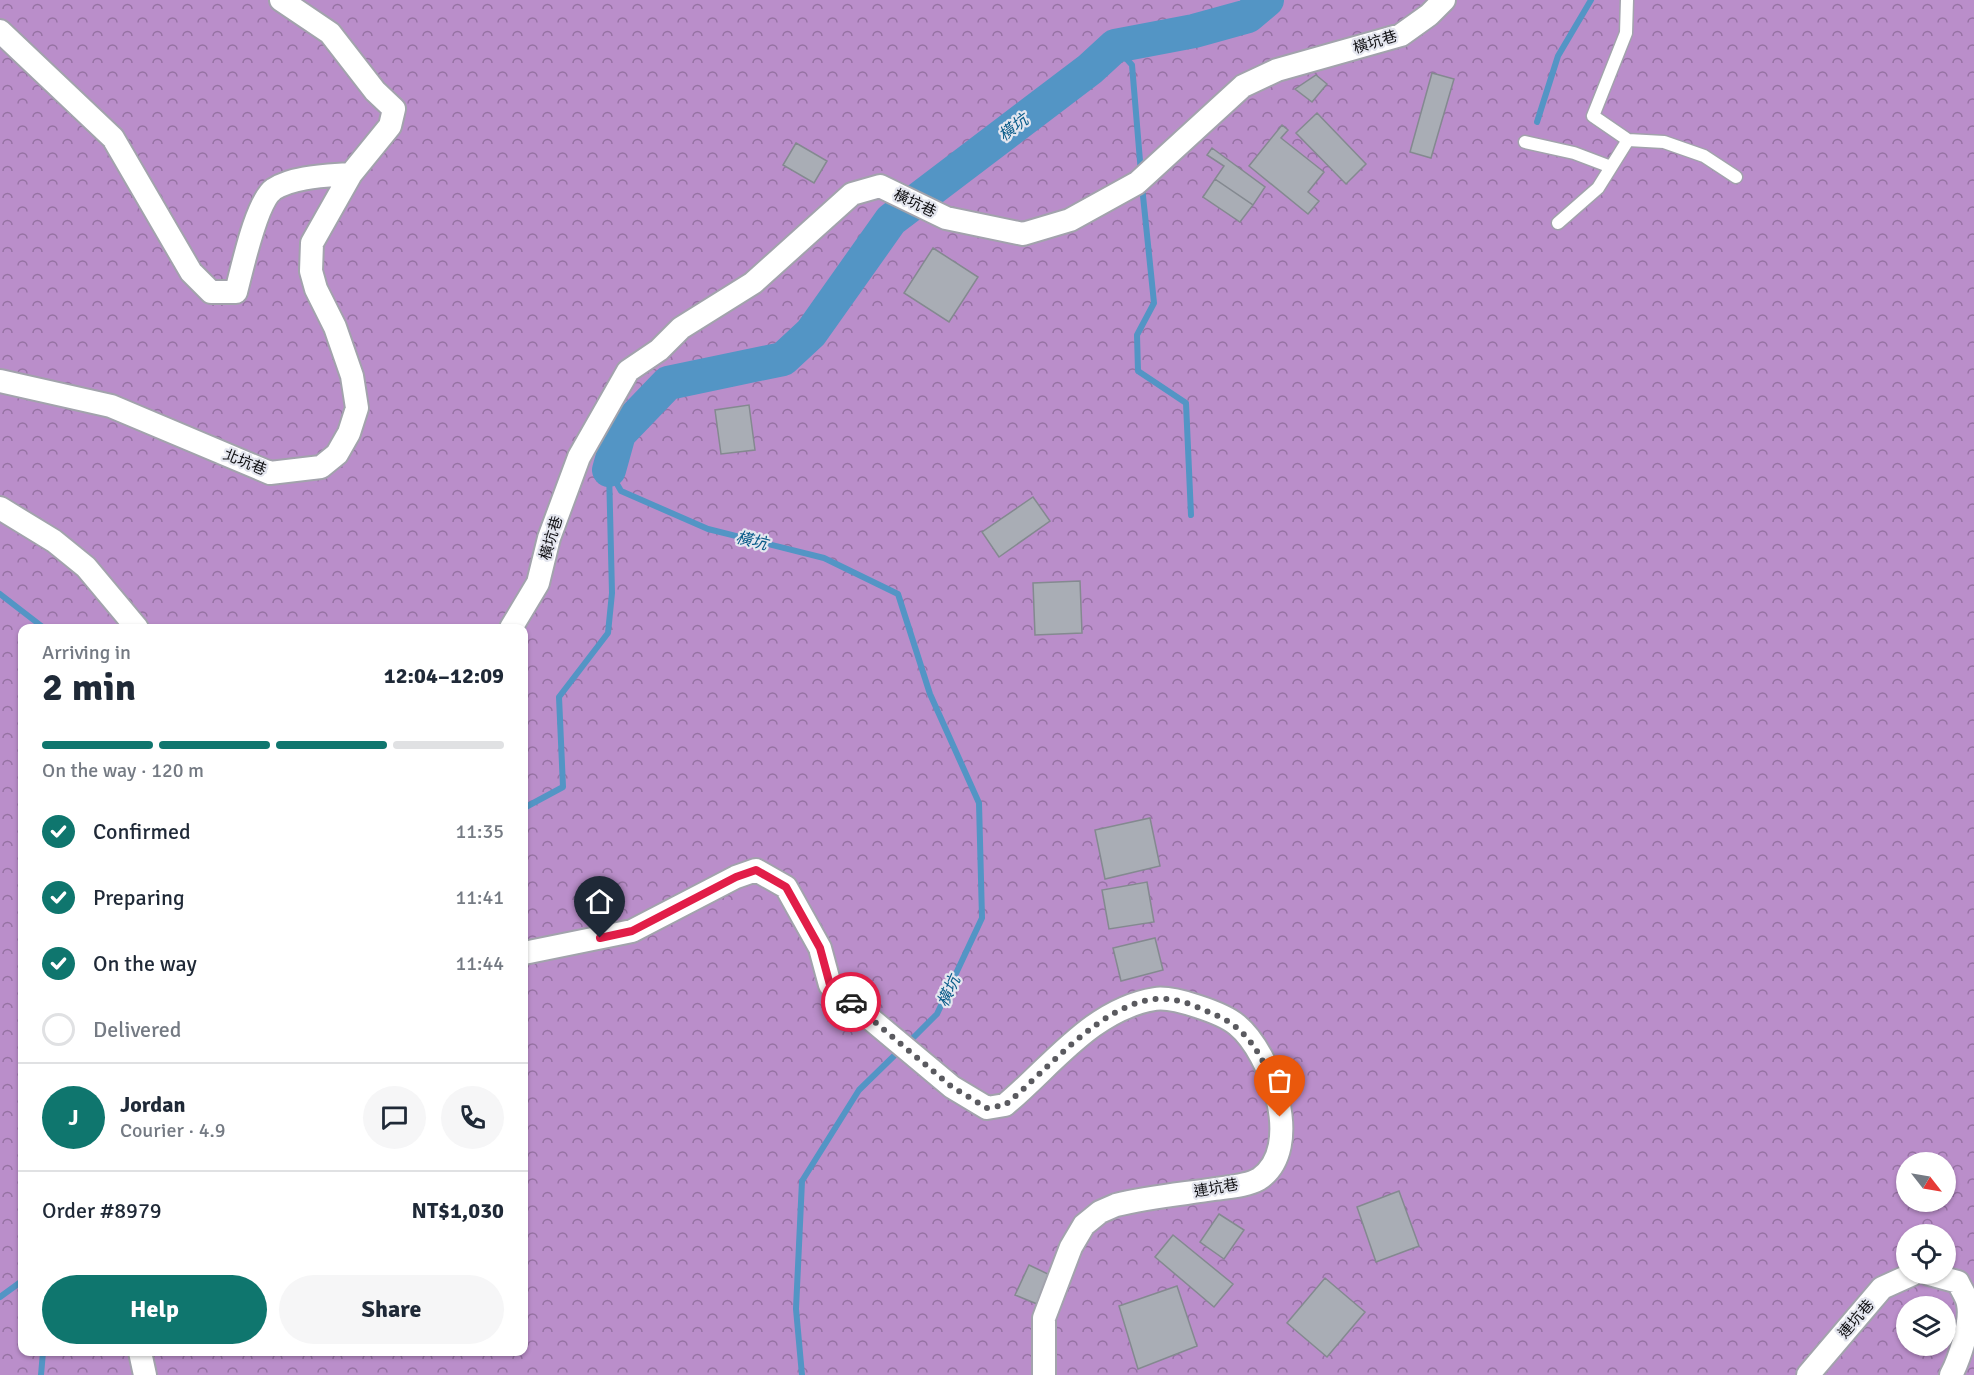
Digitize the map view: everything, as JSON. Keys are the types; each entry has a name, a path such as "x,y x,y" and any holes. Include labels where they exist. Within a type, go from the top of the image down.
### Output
{"street":[{"name":"北坑巷","path":"0,381 111,406 270,473 321,467 337,454 346,440 357,408 352,376 335,327 316,289 311,271 312,243 351,174 390,126 394,109 375,90 330,33 281,0"},
{"name":"橫坑巷","path":"513,624 538,583 549,538 579,457 628,371 659,350 681,328 753,283 852,194 880,186 946,218 1023,234 1070,220 1137,183 1243,86 1277,70 1401,35 1429,15 1444,0"},
{"path":"0,31 113,138 191,272 211,292 236,292 256,217 273,190 303,179 351,174"},
{"path":"0,508 54,541 86,567 134,624"},
{"name":"連坑巷","path":"528,952 632,931 736,877 756,870 786,887 820,948 830,985 952,1087 987,1108 1005,1105 1092,1026 1117,1011 1156,999 1186,1002 1236,1024 1259,1053 1278,1101 1283,1133 1276,1157 1259,1179 1236,1186 1130,1201 1100,1212 1084,1225 1071,1246 1044,1318 1044,1375"},
{"path":"1951,1375 1957,1362 1968,1318 1968,1304 1956,1281"},
{"name":"連坑巷","path":"1808,1375 1882,1288 1896,1282"},
{"path":"141,1356 145,1375"}],"lane":[{"path":"1627,0 1626,33 1593,116 1628,140 1664,142 1704,156 1736,177"},
{"path":"1558,223 1598,188 1628,140"},
{"path":"1525,142 1574,153 1611,167"}],"green space":[{"path":"0,0 1974,0 1974,1375 0,1375"}],"building":[{"path":"1432,73 1454,79 1431,158 1410,152"},
{"path":"1316,75 1327,84 1312,102 1295,89"},
{"path":"1317,113 1366,164 1346,184 1296,133"},
{"path":"1282,125 1288,130 1281,138 1324,172 1308,192 1319,201 1308,214 1249,166"},
{"path":"796,143 827,161 814,183 783,165"},
{"path":"1212,148 1265,187 1253,205 1215,179 1224,166 1207,155"},
{"path":"1215,179 1253,205 1240,222 1203,197"},
{"path":"933,248 978,277 949,322 904,293"},
{"path":"749,405 755,450 721,454 715,410"},
{"path":"1033,497 1050,521 999,557 982,532"},
{"path":"1080,581 1082,633 1035,635 1033,583"},
{"path":"1150,818 1160,866 1105,879 1095,830"},
{"path":"1147,882 1154,922 1109,929 1102,890"},
{"path":"1155,938 1163,970 1121,981 1113,948"},
{"path":"1399,1191 1419,1246 1376,1262 1357,1207"},
{"path":"1219,1214 1244,1230 1224,1259 1200,1242"},
{"path":"1173,1235 1233,1284 1214,1307 1155,1257"},
{"path":"1029,1265 1050,1275 1037,1304 1015,1295"},
{"path":"1325,1278 1365,1312 1327,1357 1287,1323"},
{"path":"1177,1286 1197,1346 1138,1369 1119,1306"}],"waterway":[{"name":"橫坑","path":"609,470 619,434 668,383 783,359 811,333 891,220 1090,69 1115,46 1194,31 1248,16 1267,0"},
{"path":"1537,122 1558,56 1591,0"},
{"path":"1115,46 1132,65 1141,173"},
{"path":"1142,186 1154,303 1137,335 1138,371 1186,403 1191,515"},
{"name":"橫坑","path":"609,470 621,491 708,529 824,558 898,594 930,694 979,803 982,918 937,1014 908,1043"},
{"path":"528,806 563,787 559,697 608,633 612,593 609,470"},
{"path":"0,594 39,624"},
{"name":"橫坑","path":"802,1375 796,1309 802,1181 859,1090 900,1050"},
{"path":"0,1297 18,1284"},
{"path":"41,1375 43,1356"}],"way so far":[{"path":"851,1002 952,1087 987,1108 1005,1105 1092,1026 1117,1011 1156,999 1186,1002 1236,1024 1259,1053 1278,1101 1280,1117"}],"route":[{"path":"600,938 632,931 736,877 756,870 786,887 820,948 830,985 851,1002"}]}
